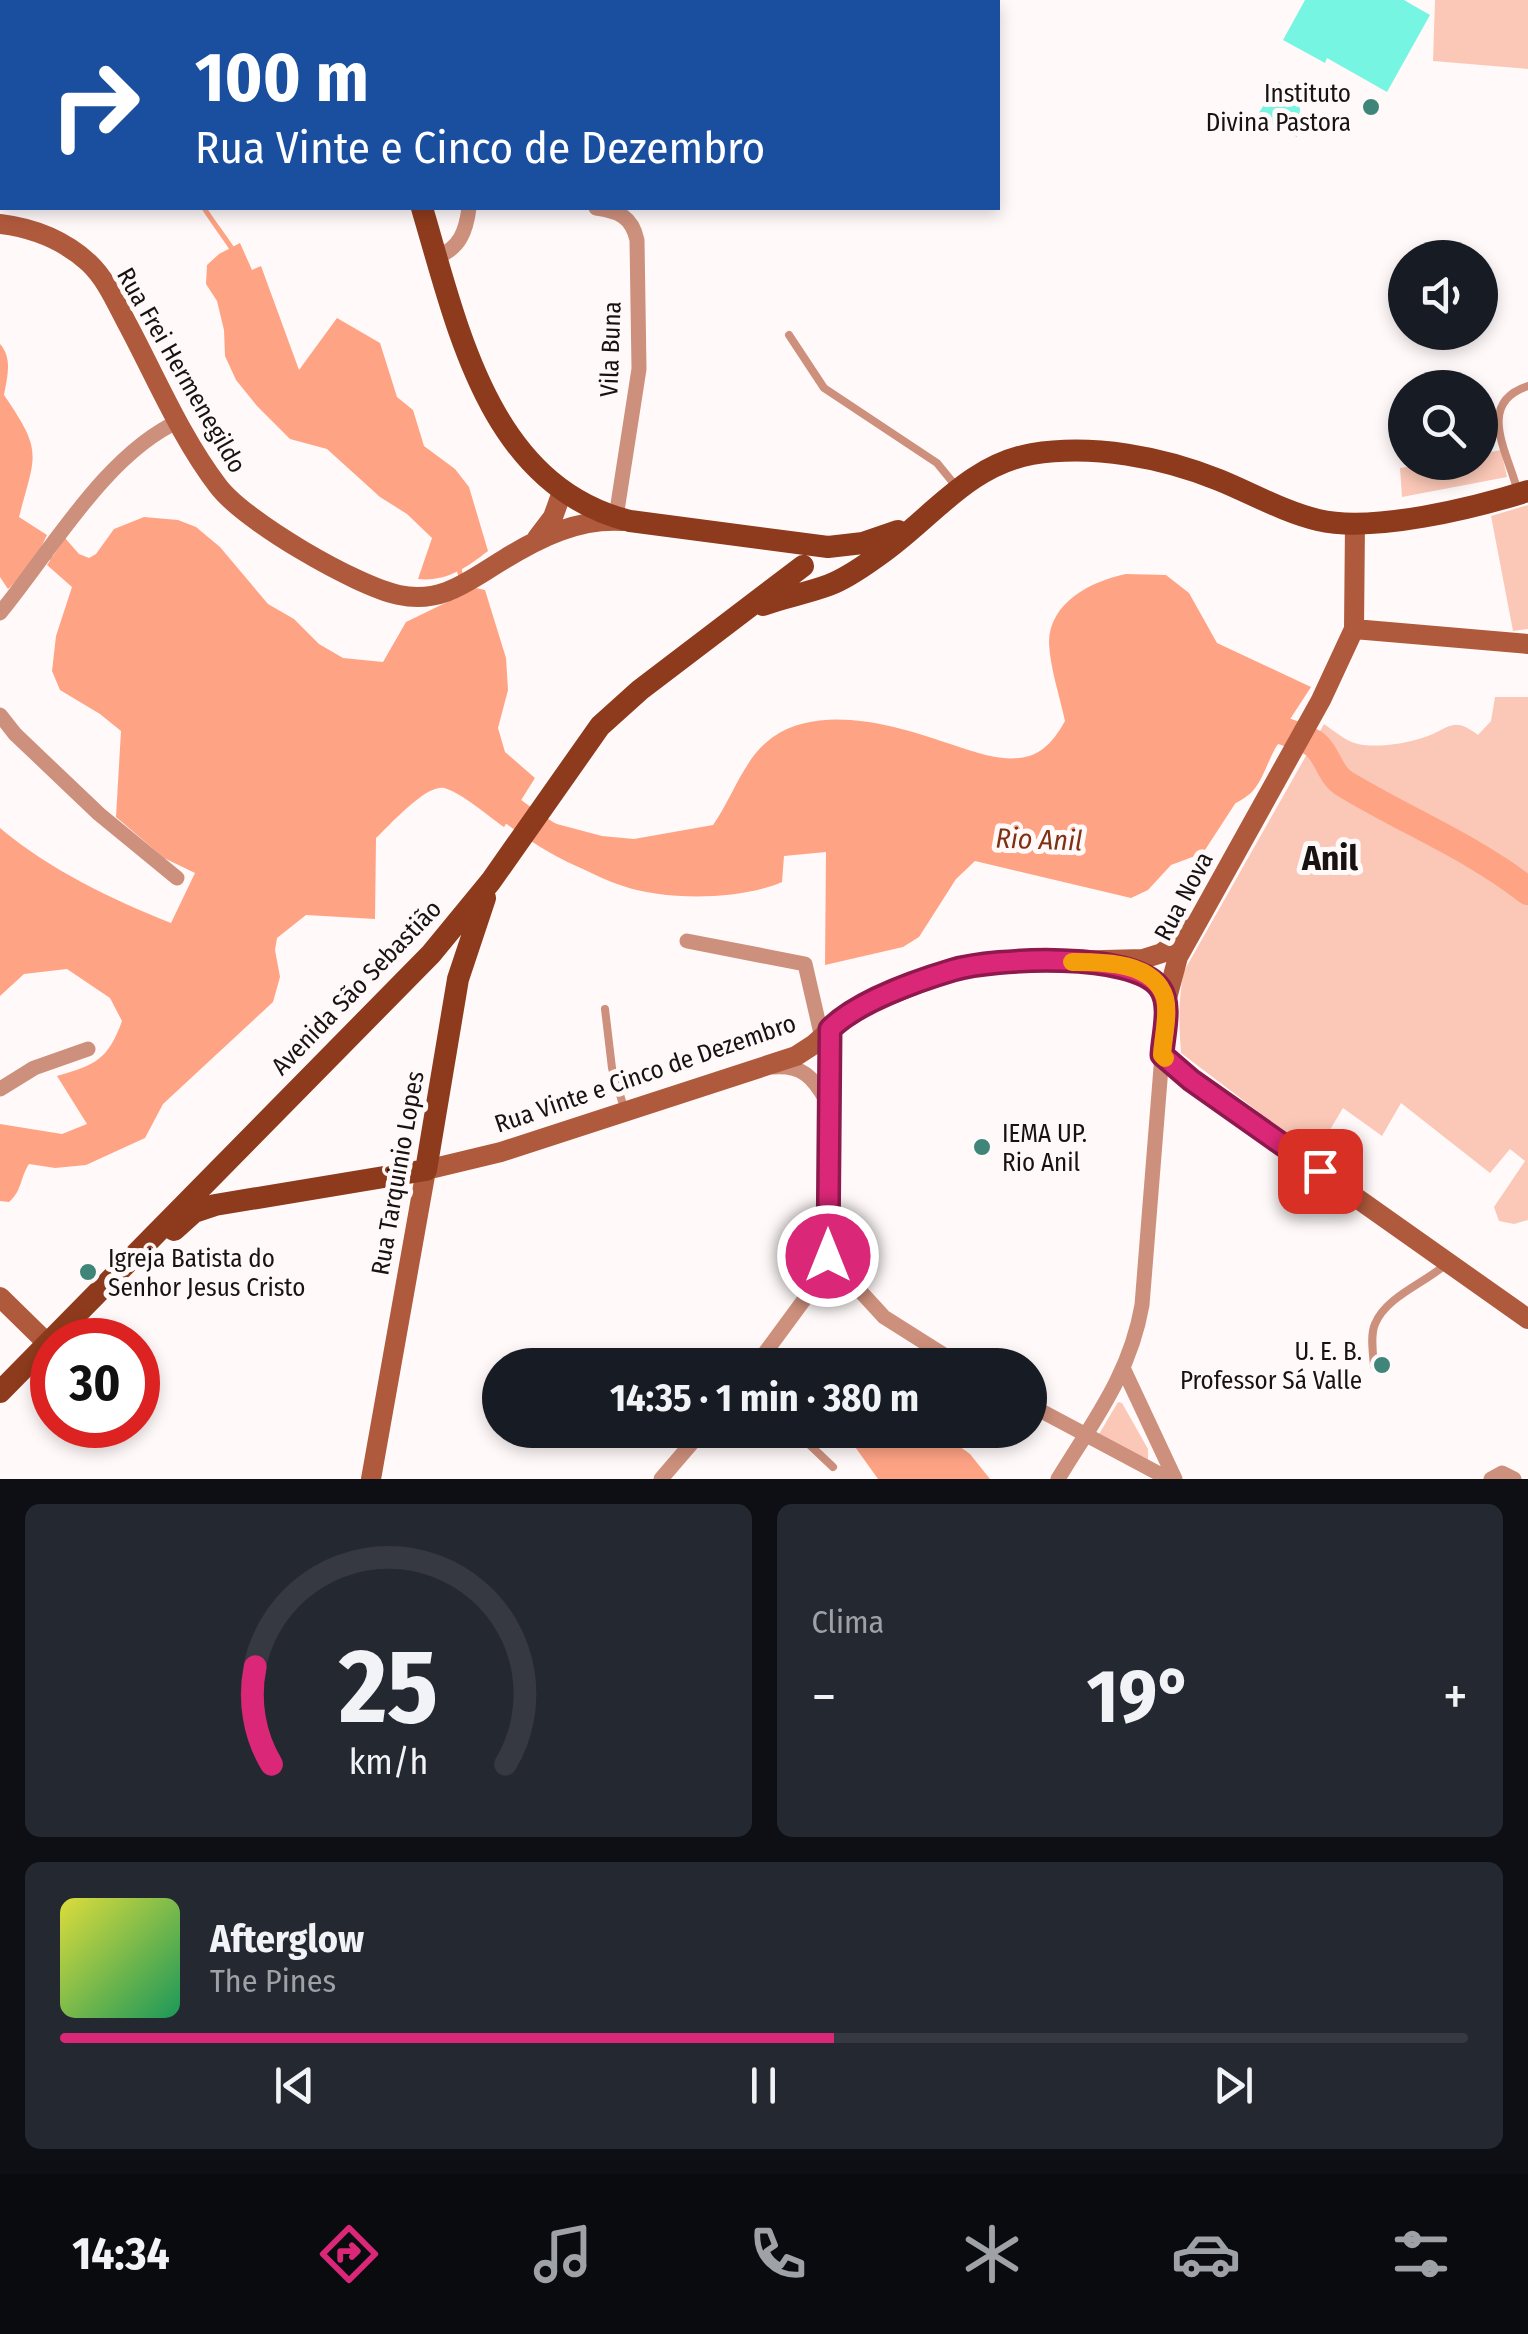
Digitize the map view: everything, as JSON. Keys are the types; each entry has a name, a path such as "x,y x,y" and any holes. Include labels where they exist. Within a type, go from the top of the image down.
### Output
{"main road":[{"path":"423,210 473,365 498,418 534,467 562,492 623,519 825,547 841,559 842,570 831,583 808,580 803,565 780,546 737,535"},
{"name":"Avenida São Sebastião","path":"742,616 770,602 831,583 879,556 958,488 996,465 1032,454 1119,454 1191,470 1318,520 1355,523 1458,509 1523,492"},
{"path":"803,565 810,552 886,536 923,518"},
{"name":"Avenida São Sebastião","path":"81,1318 237,1150 431,954 492,880 585,744 619,707 742,616 803,565"},
{"name":"Rua Tarquinio Lopes","path":"426,1170 458,978 492,880"},
{"path":"431,954 443,952 453,958 458,978"},
{"path":"237,1150 232,1170 234,1183 242,1192 256,1197"},
{"name":"Rua Vinte e Cinco de Dezembro","path":"185,1218 215,1205 426,1170"},
{"name":"Avenida São Sebastião","path":"83,1318 185,1218"},
{"name":"Avenida São Sebastião","path":"0,1392 30,1367"},
{"name":"Avenida São Sebastião","path":"0,1408 30,1374"}],"street":[{"path":"437,257 454,248 469,210"},
{"name":"Vila Buna","path":"602,210 627,218 634,226 637,240 638,369 623,519"},
{"name":"Rua Frei Hermenegildo","path":"0,224 50,237 92,266 107,286 179,421 226,495 282,536 331,565 391,593 429,597 463,586 532,543 580,524 623,519"},
{"path":"0,613 104,479 155,432 179,421"},
{"name":"Rua Frei Hermenegildo","path":"532,543 552,518 562,492"},
{"name":"Rua Nova","path":"1058,1479 1124,1370 1134,1346 1142,1305 1166,1002 1174,967 1192,928 1321,700 1354,629 1355,523"},
{"path":"1354,629 1528,644"},
{"path":"0,715 14,734 99,814 177,878"},
{"name":"Rua Vinte e Cinco de Dezembro","path":"426,1170 501,1152 764,1068 806,1051 854,1010 952,970 1005,962 1108,962 1155,956 1172,947 1192,928"},
{"path":"687,941 804,964 826,1033 828,1256 812,1289 769,1348"},
{"name":"Rua Vinte e Cinco de Dezembro","path":"1108,962 1148,976 1160,988 1166,1002"},
{"path":"0,1089 34,1068 88,1049"},
{"path":"1162,1055 1191,1080 1528,1319"},
{"path":"764,1068 788,1066 802,1070 814,1080 828,1104"},
{"name":"Rua Tarquinio Lopes","path":"371,1479 426,1170"},
{"path":"828,1256 884,1317 933,1348"},
{"path":"0,1297 30,1324"},
{"path":"1124,1370 1172,1479"},
{"path":"1047,1414 1172,1479"},
{"path":"661,1479 688,1448"},
{"path":"1491,1479 1502,1473 1514,1479"}],"lane":[{"path":"789,335 824,388 937,463 958,488"},
{"path":"1523,492 1498,426 1498,406 1506,396 1528,386"},
{"path":"605,1009 612,1068 626,1112"},
{"path":"1374,1366 1374,1324 1390,1304 1448,1262"},
{"path":"813,1448 833,1467"}],"shaded area":[{"path":"1435,0 1528,0 1528,69 1433,61"},
{"path":"240,243 252,270 261,266 299,370 337,318 380,343 397,397 413,410 424,446 455,469 469,487 488,551 447,576 418,579 432,538 327,449 290,439 236,380 225,356 217,301 206,284 207,265"},
{"path":"0,344 8,362 4,395 25,429 32,453 19,517 47,535 32,566 8,589 0,577"},
{"path":"1501,450 1507,477 1498,479"},
{"path":"1401,480 1491,480 1402,497"},
{"path":"1528,505 1528,629 1513,631 1491,516"},
{"path":"144,517 178,520 196,527 220,547 268,604 294,619 319,644 343,658 383,662 406,622 476,588 485,590 506,658 508,690 498,728 505,752 535,778 504,827 451,790 436,788 418,799 376,838 375,919 306,915 277,938 280,977 273,1002 163,1104 145,1138 86,1165 55,1168 29,1164 13,1198 0,1201 0,1124 62,1134 87,1124 57,1076 99,1059 122,1021 110,998 67,969 24,974 0,996 0,828 82,882 171,923 195,873 164,858 116,817 121,731 60,690 52,671 56,636 72,587 47,565 65,538 79,554 89,558 114,529"},
{"path":"1126,574 1166,575 1189,593 1217,643 1311,687 1203,853 1171,865 1148,890 1131,898 975,861 956,879 919,937 903,947 825,965 826,852 784,856 782,882 765,888 725,895 681,896 640,891 612,882 539,846 553,823 602,836 634,839 713,825 763,745 792,727 813,721 881,724 1000,758 1034,754 1052,740 1065,721 1049,643 1056,616 1087,588"},
{"path":"1495,697 1528,697 1528,1220 1514,1224 1499,1221 1494,1207 1525,1161 1510,1149 1490,1173 1401,1103 1382,1136 1343,1108 1315,1155 1181,1053 1180,1032 1184,971 1324,724 1349,741 1365,745 1407,742 1455,725 1478,735 1491,721"},
{"path":"1118,1402 1148,1449 1148,1461 1099,1434"},
{"path":"856,1448 962,1448 990,1479 878,1479"}],"building":[{"path":"1305,0 1404,0 1430,15 1387,92 1327,58 1325,63 1283,40"},
{"path":"1279,82 1296,97 1300,109 1297,137 1256,117"}],"waterway":[{"path":"205,210 250,281 257,333 271,359 305,401 385,445 418,475 440,511 461,577"},
{"path":"0,523 7,537 33,552"},
{"path":"52,559 84,569 121,608 153,614 192,614 223,631 266,663 284,690 312,699 343,696 360,714 369,736 389,756 413,771"},
{"path":"0,964 51,924 75,917 84,922 84,956 95,977 115,986 139,988 155,979 195,917 237,884 314,853 414,772 438,764 462,771 469,656 464,588"},
{"name":"Rio Anil","path":"462,771 536,828 572,849 608,863 645,869 684,866 726,853 828,790 864,777 892,784 977,837 1045,844 1113,842 1163,809 1213,797 1241,783 1262,743 1278,729 1313,743 1345,784 1462,848 1528,891"}],"slow traffic":[{"path":"1072,962 1108,962 1133,969 1160,988 1166,1002 1162,1055 1165,1058"}],"place":[{"name":"Instituto Divina Pastora","path":"1371,107"},
{"name":"IEMA UP. Rio Anil","path":"982,1147"},
{"name":"Igreja Batista do Senhor Jesus Cristo","path":"88,1272"},
{"name":"U. E. B. Professor Sá Valle","path":"1382,1365"}],"district":[{"name":"Anil","path":"1330,858"}],"route":[{"path":"828,1256 830,1029 854,1010 971,966 1005,962 1108,962 1148,976 1160,988 1166,1002 1162,1055 1320,1171"}]}
